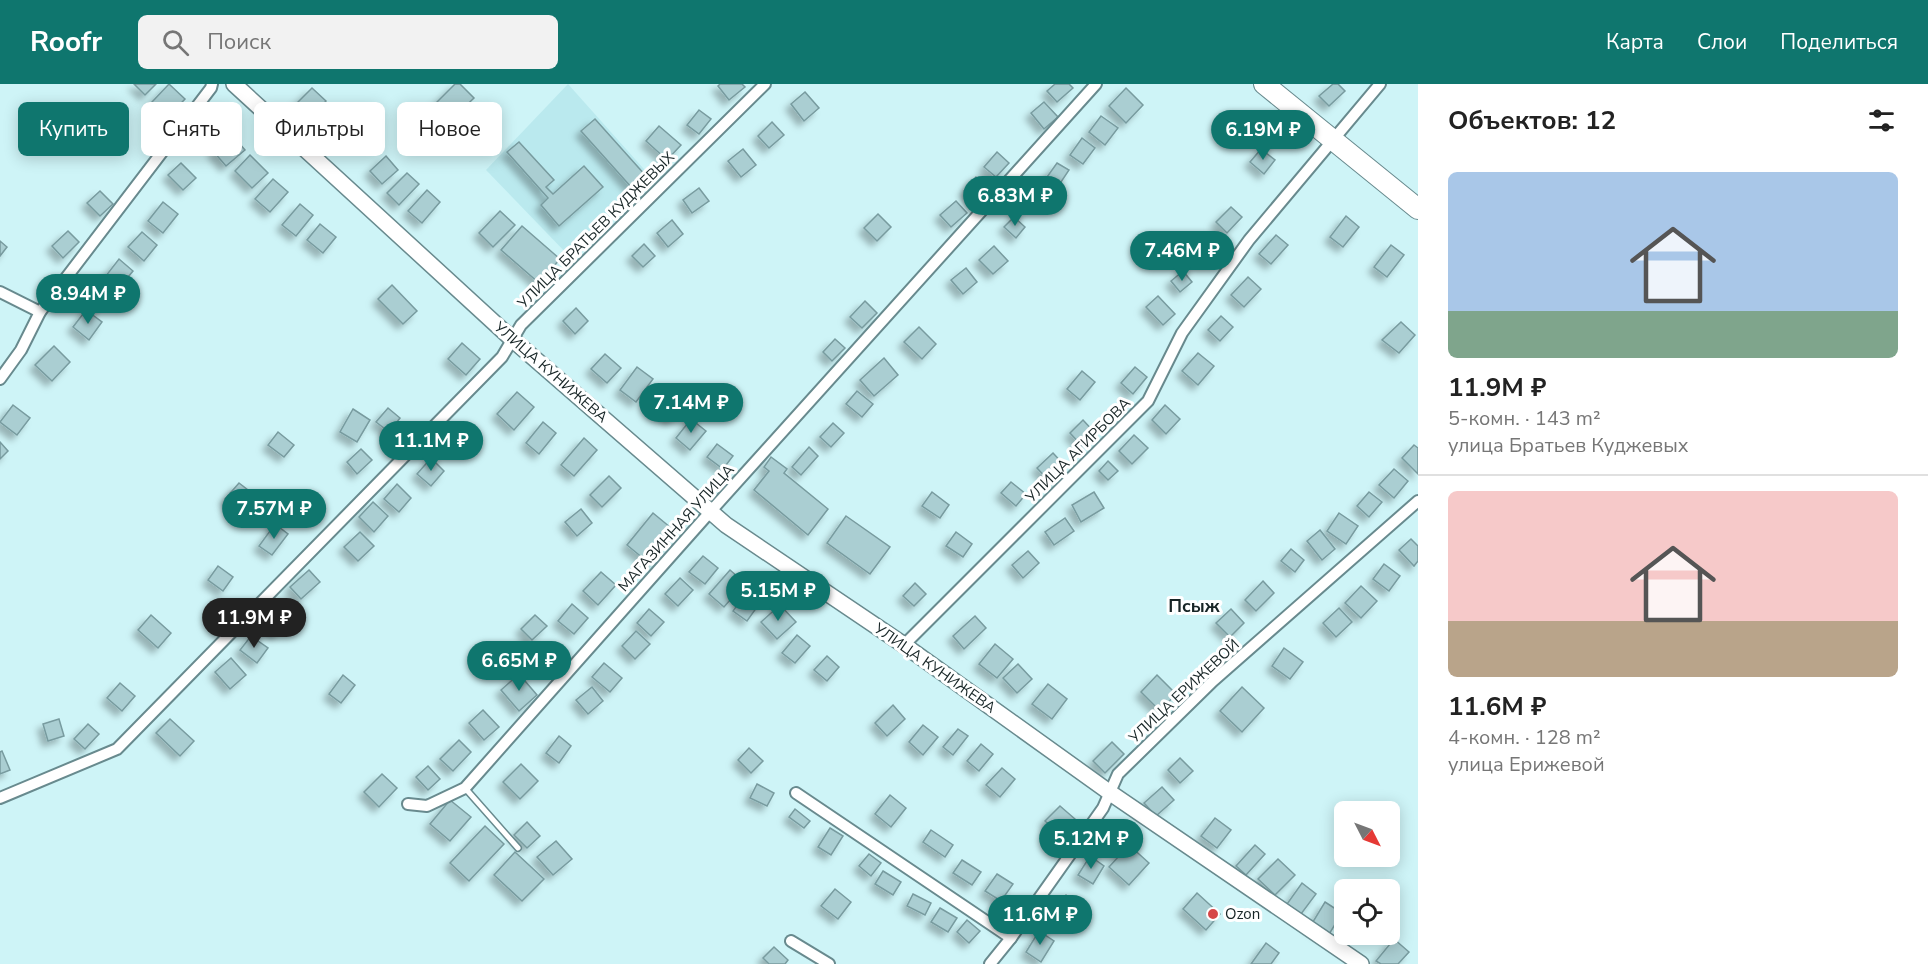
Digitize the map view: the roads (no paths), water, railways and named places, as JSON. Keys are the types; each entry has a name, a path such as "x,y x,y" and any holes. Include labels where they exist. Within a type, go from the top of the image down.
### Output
{"highway":[{"path":"1263,84 1418,209"}],"street":[{"path":"0,379 21,350 40,312 212,84"},
{"name":"УЛИЦА КУНИЖЕВА","path":"234,84 512,339 726,525 904,645 1109,792 1361,964"},
{"name":"УЛИЦА БРАТЬЕВ КУДЖЕВЫХ","path":"0,798 117,749 502,357 521,325 765,84"},
{"name":"МАГАЗИННАЯ УЛИЦА","path":"408,804 427,806 465,788 1096,84"},
{"name":"УЛИЦА АГИРБОВА","path":"904,645 1148,401 1182,333 1249,240 1380,84"},
{"path":"0,291 40,312"},
{"name":"УЛИЦА ЕРИЖЕВОЙ","path":"990,964 1011,938 1102,808 1118,774 1213,681 1418,501"},
{"path":"796,793 1011,938"},
{"path":"791,941 829,964"}],"lane":[{"path":"465,788 518,848"}],"place":[{"name":"Ozon","path":"1213,914"}],"district":[{"name":"Псыж","path":"1194,606"}]}
